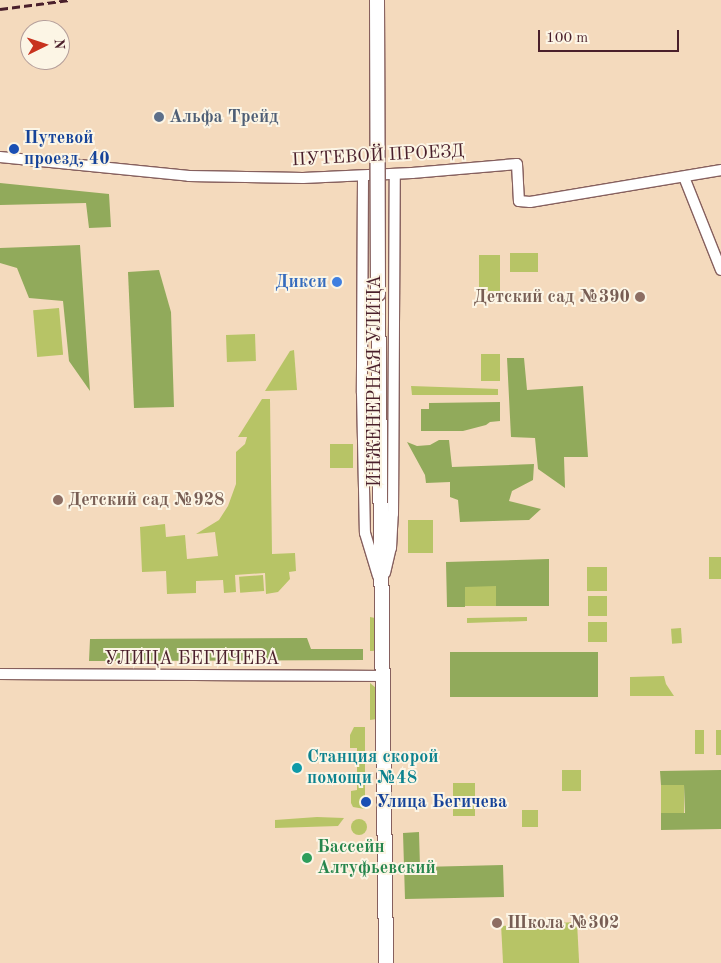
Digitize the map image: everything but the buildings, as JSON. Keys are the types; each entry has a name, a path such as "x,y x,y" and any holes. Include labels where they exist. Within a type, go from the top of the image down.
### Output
{"main road":[{"path":"377,0 381,586"},
{"name":"ИНЖЕНЕРНАЯ УЛИЦА","path":"381,586 384,676 386,963"}],"street":[{"name":"ПУТЕВОЙ ПРОЕЗД","path":"0,157 189,176 303,178 395,174 517,164 519,201 530,202 721,170"},
{"name":"ИНЖЕНЕРНАЯ УЛИЦА","path":"381,586 391,548 394,514 395,174"},
{"name":"ИНЖЕНЕРНАЯ УЛИЦА","path":"363,176 362,393 365,533 381,586"},
{"path":"684,177 721,270"},
{"name":"УЛИЦА БЕГИЧЕВА","path":"0,674 384,676"}],"green space":[{"path":"0,183 109,194 111,227 89,228 86,203 0,205"},
{"path":"80,245 90,391 69,361 63,301 29,298 17,268 0,263 0,248"},
{"path":"510,253 538,253 538,272 510,272"},
{"path":"479,255 500,255 500,291 479,291"},
{"path":"159,270 171,312 174,407 134,408 128,272"},
{"path":"59,308 63,355 37,357 33,310"},
{"path":"255,334 256,361 227,362 226,335"},
{"path":"294,350 297,390 265,391 290,351"},
{"path":"481,354 500,354 500,381 481,381"},
{"path":"507,358 524,358 527,390 583,386 588,457 564,457 565,488 538,469 535,438 511,437"},
{"path":"411,386 498,389 498,395 412,395"},
{"path":"262,399 270,399 272,554 295,553 296,571 289,572 290,579 278,592 266,594 265,573 235,575 236,592 224,593 223,580 196,581 196,593 167,594 166,571 142,572 140,527 165,524 166,537 185,535 187,559 218,556 215,532 196,534 219,520 228,506 236,484 236,452 245,444 247,437 238,437"},
{"path":"500,402 500,421 490,422 486,425 463,431 421,431 421,409 429,409 429,403"},
{"path":"439,440 449,440 452,467 534,464 533,480 512,491 509,501 541,509 529,520 460,522 458,500 450,497 450,482 426,483 425,475 407,442 417,446 430,445"},
{"path":"330,444 353,444 353,468 330,468"},
{"path":"408,520 433,520 433,553 408,553"},
{"path":"709,557 721,557 721,579 709,579"},
{"path":"549,559 549,606 496,606 496,586 465,587 465,607 447,607 446,562"},
{"path":"587,567 607,567 607,591 587,591"},
{"path":"263,575 264,591 240,593 239,577"},
{"path":"464,586 496,586 496,606 464,606"},
{"path":"588,596 607,596 607,616 588,616"},
{"path":"370,617 375,618 376,650 373,651 370,651"},
{"path":"527,617 527,621 467,623 467,618"},
{"path":"588,622 607,622 607,642 588,642"},
{"path":"681,628 682,643 672,644 671,629"},
{"path":"307,638 311,649 363,649 363,660 89,661 90,639"},
{"path":"450,652 598,652 598,697 450,697"},
{"path":"664,676 666,684 674,696 630,696 630,677"},
{"path":"370,683 376,688 377,719 370,720"},
{"path":"354,727 365,727 365,809 353,807 351,803 351,791 357,790 357,748 350,748 350,735"},
{"path":"695,730 704,730 704,754 695,754"},
{"path":"716,730 721,730 721,755 716,755"},
{"path":"562,770 581,770 581,791 562,791"},
{"path":"721,770 721,829 661,830 661,813 685,813 684,785 661,785 660,771"},
{"path":"453,783 475,783 475,816 453,816"},
{"path":"661,785 684,785 684,813 661,813"},
{"path":"522,810 538,810 538,827 522,827"},
{"path":"317,817 344,818 338,826 275,828 275,820"},
{"path":"356,819 362,819 367,824 365,833 356,835 351,830 351,824"},
{"path":"419,832 420,867 503,865 504,897 405,899 403,833"},
{"path":"577,922 579,963 503,963 501,926"}],"railway":[{"path":"0,9 69,0"}],"place":[{"name":"Альфа Трейд","path":"159,117"},
{"name":"Путевой проезд, 40","path":"14,149"},
{"name":"Дикси","path":"337,282"},
{"name":"Детский сад №390","path":"640,297"},
{"name":"Детский сад №928","path":"58,500"},
{"name":"Станция скорой помощи №48","path":"297,768"},
{"name":"Улица Бегичева","path":"366,802"},
{"name":"Бассейн Алтуфьевский","path":"307,858"},
{"name":"Школа №302","path":"497,923"}]}
